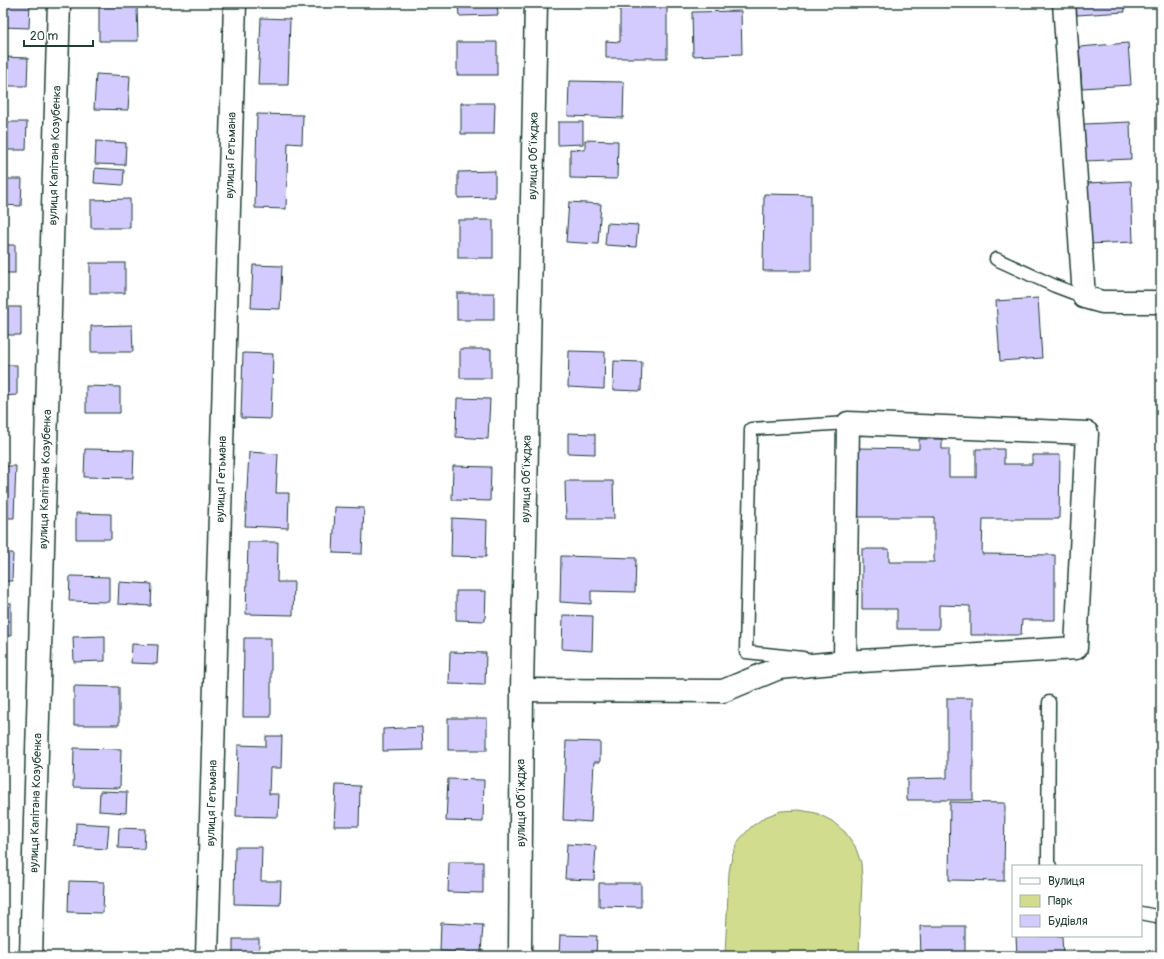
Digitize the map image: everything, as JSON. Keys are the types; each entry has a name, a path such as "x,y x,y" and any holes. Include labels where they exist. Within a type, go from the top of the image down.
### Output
{"street":[{"name":"вулиця Капітана Козубенка","path":"31,956 59,3"},
{"name":"вулиця Гетьмана","path":"207,956 235,3"},
{"name":"вулиця Обʼїжджа","path":"520,956 522,690 536,3"},
{"path":"1064,3 1084,297 1102,302 1161,302"},
{"path":"522,690 723,691 779,668 845,662 1076,648 1087,433 848,423 845,662"}],"lane":[{"path":"996,259 1055,286 1084,297"},
{"path":"845,662 746,652 751,429 848,423"},
{"path":"1048,702 1049,865"},
{"path":"1142,914 1161,917"}],"green space":[{"path":"799,810 816,813 832,821 845,832 855,846 861,863 862,879 859,956 725,956 729,872 732,856 739,840 751,827 765,817 781,811"}],"building":[{"path":"3,3 30,3 29,28 3,27"},
{"path":"257,3 297,3 297,7 257,7"},
{"path":"458,3 497,3 498,15 459,16"},
{"path":"620,3 667,5 667,58 606,58 606,41 620,42"},
{"path":"1076,3 1124,3 1125,12 1077,15"},
{"path":"99,6 137,6 138,41 99,41"},
{"path":"741,11 742,54 693,56 692,12"},
{"path":"261,18 290,19 288,85 258,85"},
{"path":"457,42 497,42 497,75 457,75"},
{"path":"1128,43 1131,85 1082,88 1079,47"},
{"path":"3,57 28,58 27,86 3,86"},
{"path":"96,74 130,76 128,110 94,109"},
{"path":"569,81 624,82 623,118 568,116"},
{"path":"461,103 495,103 494,134 461,134"},
{"path":"257,114 303,115 302,144 288,143 286,209 255,208"},
{"path":"3,122 27,122 26,150 3,150"},
{"path":"558,122 583,122 583,144 558,145"},
{"path":"1130,122 1131,159 1086,161 1084,124"},
{"path":"585,140 618,141 617,179 570,178 570,149 585,150"},
{"path":"96,141 126,143 125,165 95,164"},
{"path":"95,168 124,170 123,185 94,183"},
{"path":"495,171 495,197 458,198 458,172"},
{"path":"3,179 22,179 21,206 3,205"},
{"path":"1131,181 1133,242 1088,244 1086,183"},
{"path":"764,194 811,195 811,271 763,271"},
{"path":"130,199 130,228 91,228 91,200"},
{"path":"569,202 601,204 598,244 566,242"},
{"path":"458,220 493,220 493,258 458,258"},
{"path":"607,223 638,225 636,247 605,245"},
{"path":"3,245 15,245 15,273 3,273"},
{"path":"90,263 125,263 125,293 90,293"},
{"path":"253,265 282,266 280,309 251,308"},
{"path":"457,293 494,293 494,320 457,320"},
{"path":"1038,298 1042,358 1000,361 996,301"},
{"path":"3,307 21,307 21,335 3,335"},
{"path":"132,325 133,352 91,352 91,326"},
{"path":"460,349 491,349 491,378 460,378"},
{"path":"569,351 605,352 604,389 568,387"},
{"path":"243,353 273,354 271,419 241,418"},
{"path":"614,361 642,362 641,391 613,390"},
{"path":"3,365 17,365 17,395 3,396"},
{"path":"86,386 120,387 120,413 86,413"},
{"path":"457,398 490,399 488,439 456,437"},
{"path":"568,433 595,434 595,454 568,453"},
{"path":"919,439 942,439 942,449 949,449 949,477 976,477 976,449 1004,449 1004,464 1032,464 1032,455 1060,455 1059,519 983,519 982,554 1055,555 1055,620 1022,620 1021,635 970,635 970,606 939,605 939,629 897,629 897,609 862,609 862,549 889,549 889,562 934,562 934,517 858,517 858,448 919,449"},
{"path":"85,449 134,450 133,478 84,477"},
{"path":"249,452 278,454 276,493 289,493 288,528 245,526"},
{"path":"3,466 16,466 14,518 3,518"},
{"path":"453,466 491,467 490,501 452,500"},
{"path":"565,481 613,481 614,519 566,519"},
{"path":"335,507 364,508 362,554 333,553"},
{"path":"76,513 111,514 111,539 76,539"},
{"path":"452,518 487,520 486,557 451,556"},
{"path":"248,542 278,542 277,582 294,582 293,615 246,614"},
{"path":"3,553 13,553 12,581 3,581"},
{"path":"561,556 636,558 635,592 591,591 591,604 560,602"},
{"path":"70,576 109,577 109,602 69,601"},
{"path":"119,582 152,584 151,606 118,604"},
{"path":"456,591 486,591 485,621 456,620"},
{"path":"3,603 11,603 11,636 3,636"},
{"path":"563,615 593,616 592,651 562,649"},
{"path":"105,636 105,661 74,662 73,637"},
{"path":"244,638 271,638 271,717 243,717"},
{"path":"132,644 158,645 157,664 131,663"},
{"path":"450,652 486,653 485,685 449,684"},
{"path":"3,676 6,676 6,706 3,706"},
{"path":"74,686 119,687 119,725 74,725"},
{"path":"947,698 973,698 973,800 907,800 907,779 947,778"},
{"path":"448,718 487,718 487,750 448,750"},
{"path":"422,727 423,750 383,751 383,729"},
{"path":"3,736 5,736 5,766 3,766"},
{"path":"266,736 282,736 281,768 270,768 269,794 279,794 278,817 236,816 238,745 266,746"},
{"path":"566,741 600,742 600,762 594,762 591,822 563,820"},
{"path":"74,748 121,749 120,788 73,787"},
{"path":"448,779 484,780 483,822 446,821"},
{"path":"336,785 360,786 359,826 334,826"},
{"path":"100,791 127,792 126,813 99,811"},
{"path":"950,802 1005,803 1004,881 949,880"},
{"path":"76,823 109,825 107,849 75,847"},
{"path":"119,828 145,829 144,849 118,848"},
{"path":"567,844 596,846 594,880 565,879"},
{"path":"235,847 262,847 261,881 281,881 280,905 234,904"},
{"path":"449,862 483,862 483,893 448,892"},
{"path":"69,881 104,882 103,913 68,912"},
{"path":"599,883 641,883 641,907 599,906"},
{"path":"441,923 483,925 481,953 440,951"},
{"path":"920,926 965,926 965,956 921,956"},
{"path":"560,935 597,936 596,956 559,956"},
{"path":"1016,937 1062,937 1063,956 1017,956"},
{"path":"233,939 259,939 259,956 233,956"},
{"path":"72,952 105,953 105,956 72,956"}]}
